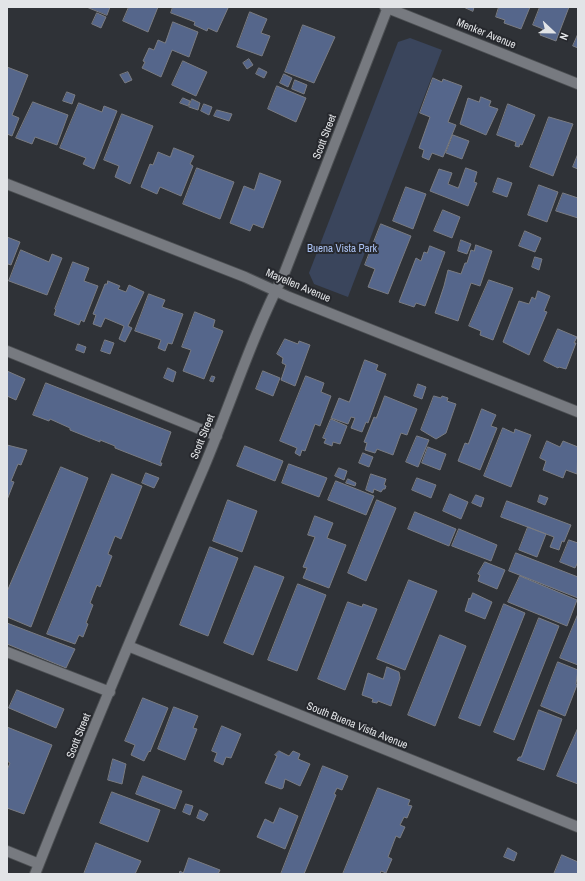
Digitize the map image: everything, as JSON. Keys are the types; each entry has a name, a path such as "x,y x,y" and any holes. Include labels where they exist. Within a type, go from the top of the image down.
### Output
{"street":[{"name":"Menker Avenue","path":"387,7 578,84"},
{"name":"Scott Street","path":"35,874 128,646 217,436 275,291 284,274 387,7"},
{"name":"Mayellen Avenue","path":"7,184 245,277 275,291 578,412"},
{"path":"7,351 217,436"},
{"name":"South Buena Vista Avenue","path":"128,646 578,827"},
{"path":"7,652 110,692"},
{"path":"7,851 39,864"}],"green space":[{"name":"Buena Vista Park","path":"410,38 442,50 348,297 314,284 309,273 398,42"}],"building":[{"path":"87,7 110,7 107,15"},
{"path":"129,7 158,7 148,32 123,21"},
{"path":"173,7 228,8 217,32 208,28 207,31 194,25 195,22 171,13"},
{"path":"464,7 474,7 473,11"},
{"path":"499,7 530,7 521,29 504,23 505,20 496,17"},
{"path":"540,7 569,7 556,41 540,35 543,29 533,25"},
{"path":"250,12 267,19 261,33 270,36 262,56 237,47"},
{"path":"97,13 106,17 101,28 92,24"},
{"path":"173,22 198,32 189,57 172,50 161,77 142,68 145,62 143,61 149,48 154,50 158,40 165,43"},
{"path":"303,25 335,37 314,83 285,72"},
{"path":"578,34 578,48 573,46"},
{"path":"249,59 253,65 247,69 243,63"},
{"path":"183,61 207,72 196,96 172,85"},
{"path":"7,67 28,75 12,115 19,118 12,136 7,134"},
{"path":"259,68 267,72 264,78 256,74"},
{"path":"128,72 132,80 125,83 120,75"},
{"path":"284,74 292,78 288,87 280,83"},
{"path":"433,78 442,82 443,79 462,86 448,122 456,125 443,157 432,153 429,160 422,157 424,150 419,148 430,117 420,113"},
{"path":"295,80 307,85 304,94 292,89"},
{"path":"277,86 306,98 296,122 268,109"},
{"path":"67,92 75,95 72,104 63,101"},
{"path":"481,97 491,101 489,106 498,109 486,135 460,124 468,98 479,102"},
{"path":"183,98 190,101 188,106 180,103"},
{"path":"192,99 200,103 198,110 189,107"},
{"path":"33,102 68,115 57,145 35,137 32,144 16,138"},
{"path":"79,103 102,112 104,106 117,111 94,169 83,164 86,158 60,148"},
{"path":"204,104 212,107 209,115 201,111"},
{"path":"508,104 535,115 522,145 520,144 519,147 515,146 516,142 497,135"},
{"path":"217,110 232,114 229,121 214,116"},
{"path":"122,114 153,126 130,184 115,177 119,166 104,160"},
{"path":"549,117 573,124 553,176 530,167"},
{"path":"453,135 469,141 462,159 446,153"},
{"path":"174,148 194,156 190,164 193,166 181,196 160,187 157,194 141,187 150,164 153,165 158,152 170,157"},
{"path":"578,154 578,169 573,167"},
{"path":"197,168 234,182 220,219 183,204"},
{"path":"466,168 477,172 474,182 477,183 468,206 430,191 439,169 452,173 448,184 458,188"},
{"path":"260,173 281,181 263,228 253,224 250,231 230,223 244,186 254,190"},
{"path":"498,178 512,183 507,197 493,192"},
{"path":"539,185 558,192 547,222 528,215"},
{"path":"406,187 426,194 413,229 393,221"},
{"path":"563,193 578,198 578,218 556,211"},
{"path":"443,210 460,217 452,238 434,231"},
{"path":"381,224 411,236 388,294 368,287 375,269 365,265"},
{"path":"525,231 541,238 535,252 519,246"},
{"path":"7,237 20,242 11,265 8,264 7,266"},
{"path":"461,240 471,244 467,254 458,251"},
{"path":"476,245 492,251 480,286 471,283 458,321 435,313 448,270 461,274 465,263 467,263 471,250 474,251"},
{"path":"430,246 445,252 425,306 416,303 414,307 399,302 416,258 421,261 424,252 427,253"},
{"path":"21,250 49,262 52,254 62,258 47,295 9,281"},
{"path":"535,257 542,259 539,270 532,267"},
{"path":"73,262 89,268 84,281 98,286 84,322 81,320 79,325 54,315"},
{"path":"489,280 513,288 493,340 480,335 481,331 469,326"},
{"path":"108,281 120,286 118,289 126,292 129,285 144,292 128,326 132,328 125,342 119,339 124,326 105,318 101,327 93,324 96,315 93,314 105,284 107,284"},
{"path":"538,291 550,296 544,311 547,312 529,355 503,342 519,301 529,304 532,297 535,299"},
{"path":"149,294 165,300 162,307 183,314 172,344 168,343 165,351 158,348 161,340 135,331"},
{"path":"195,312 215,320 213,327 223,331 204,379 183,371 191,350 182,347"},
{"path":"558,329 577,337 566,369 558,368 544,361"},
{"path":"285,339 298,344 299,341 310,345 295,386 281,380 286,365 282,363 283,358 277,354"},
{"path":"105,340 114,343 110,354 101,351"},
{"path":"78,344 86,347 84,353 76,350"},
{"path":"365,360 378,365 376,370 386,374 368,423 366,422 362,432 351,428 355,418 351,417 348,424 331,418 339,398 349,402"},
{"path":"168,368 176,372 173,382 164,378"},
{"path":"7,371 25,379 16,400 7,396"},
{"path":"263,371 280,378 273,396 256,389"},
{"path":"212,376 215,377 213,382 210,381"},
{"path":"306,376 324,383 321,392 331,396 320,426 315,424 305,451 302,450 300,456 295,453 297,448 280,441"},
{"path":"46,383 171,432 160,463 162,463 161,466 115,448 115,446 100,440 100,442 70,430 70,428 50,419 49,421 33,415"},
{"path":"418,384 426,387 422,399 414,396"},
{"path":"385,396 417,409 407,435 401,433 393,455 377,449 375,453 365,450 367,443 364,442 374,417 376,418"},
{"path":"434,396 448,398 447,401 456,404 446,433 436,439 421,430"},
{"path":"482,409 496,415 491,426 497,428 480,470 458,461 465,443 468,444"},
{"path":"331,419 347,426 340,444 333,442 332,446 324,443 326,439 323,438"},
{"path":"503,428 514,433 515,429 531,435 511,487 484,476"},
{"path":"417,436 429,440 418,467 406,462"},
{"path":"547,441 560,447 563,441 578,447 577,474 566,470 563,478 543,470 546,461 540,458"},
{"path":"7,445 27,450 21,465 18,464 11,481 14,482 7,500"},
{"path":"245,446 283,461 275,481 237,466"},
{"path":"428,447 446,454 440,470 422,463"},
{"path":"363,453 373,457 369,467 359,463"},
{"path":"289,464 327,478 319,497 282,483"},
{"path":"61,467 88,478 31,627 7,617 7,592"},
{"path":"339,468 347,471 344,480 335,476"},
{"path":"146,473 159,478 154,488 142,483"},
{"path":"112,474 142,486 121,539 115,536 108,554 112,556 100,587 97,585 90,603 93,605 86,623 88,624 83,637 79,635 75,644 47,634"},
{"path":"371,474 386,479 384,485 386,486 385,489 381,492 374,489 373,493 366,490"},
{"path":"417,478 436,485 431,498 412,490"},
{"path":"348,479 356,483 355,486 346,483"},
{"path":"336,481 374,496 366,515 328,500"},
{"path":"450,494 468,502 461,519 443,511"},
{"path":"476,495 484,498 481,507 472,503"},
{"path":"540,495 548,498 545,505 538,502"},
{"path":"228,500 257,511 242,552 213,541"},
{"path":"377,500 396,508 366,581 348,573"},
{"path":"507,501 571,525 559,550 550,547 554,537 501,517"},
{"path":"415,512 456,529 449,546 408,529"},
{"path":"315,516 333,523 327,538 346,545 329,588 303,578 307,568 303,567 315,537 308,535"},
{"path":"528,527 546,534 537,557 519,550"},
{"path":"459,529 497,545 491,561 452,546"},
{"path":"569,540 578,543 578,562 575,568 560,562"},
{"path":"210,547 238,558 208,636 180,625"},
{"path":"516,553 578,577 578,598 509,571"},
{"path":"485,562 505,570 497,589 478,581 480,575 478,574"},
{"path":"255,566 284,577 253,655 224,643"},
{"path":"520,576 577,600 567,626 508,602"},
{"path":"409,580 437,591 405,670 377,659"},
{"path":"298,584 326,595 297,671 268,660"},
{"path":"473,593 492,602 485,619 465,611 469,598 470,599"},
{"path":"348,602 362,607 363,604 377,609 345,690 318,679"},
{"path":"504,604 525,613 480,726 459,718"},
{"path":"578,614 578,665 560,658"},
{"path":"539,618 559,626 514,740 494,732"},
{"path":"7,623 75,649 66,668 7,644"},
{"path":"440,635 466,646 435,726 408,715"},
{"path":"558,662 578,670 577,685 565,716 541,706"},
{"path":"387,667 399,672 400,678 391,706 378,701 377,703 372,702 373,699 362,695 368,673 383,679"},
{"path":"17,690 64,709 56,728 9,708"},
{"path":"143,698 168,708 150,752 149,751 144,761 131,755 135,745 125,741"},
{"path":"174,707 198,716 193,728 197,729 185,760 158,749"},
{"path":"539,710 562,719 544,770 517,760 521,757"},
{"path":"222,726 241,734 231,758 226,757 223,765 214,761 217,753 212,751"},
{"path":"7,727 52,745 24,814 7,808 7,770 10,763 7,761"},
{"path":"578,728 578,784 557,776"},
{"path":"279,751 289,756 293,751 300,754 298,759 310,764 300,786 285,779 283,788 281,789 265,783 277,756 275,755"},
{"path":"113,759 126,764 122,784 108,780"},
{"path":"323,766 348,776 342,790 337,788 334,794 336,795 304,874 281,874"},
{"path":"143,776 182,791 175,809 136,794"},
{"path":"378,788 410,800 408,805 412,806 407,818 404,817 400,825 405,827 400,838 396,836 388,857 392,859 386,873 381,871 380,874 343,874"},
{"path":"112,792 160,810 148,842 100,823"},
{"path":"186,804 193,806 190,815 183,812"},
{"path":"280,808 298,816 285,849 257,837 265,819 273,823"},
{"path":"200,810 208,814 204,821 197,818"},
{"path":"96,843 141,861 135,874 84,874"},
{"path":"508,848 517,853 514,861 504,857"},
{"path":"562,855 578,862 578,874 554,874"},
{"path":"189,858 220,870 218,874 179,874 180,871 183,873"}]}
